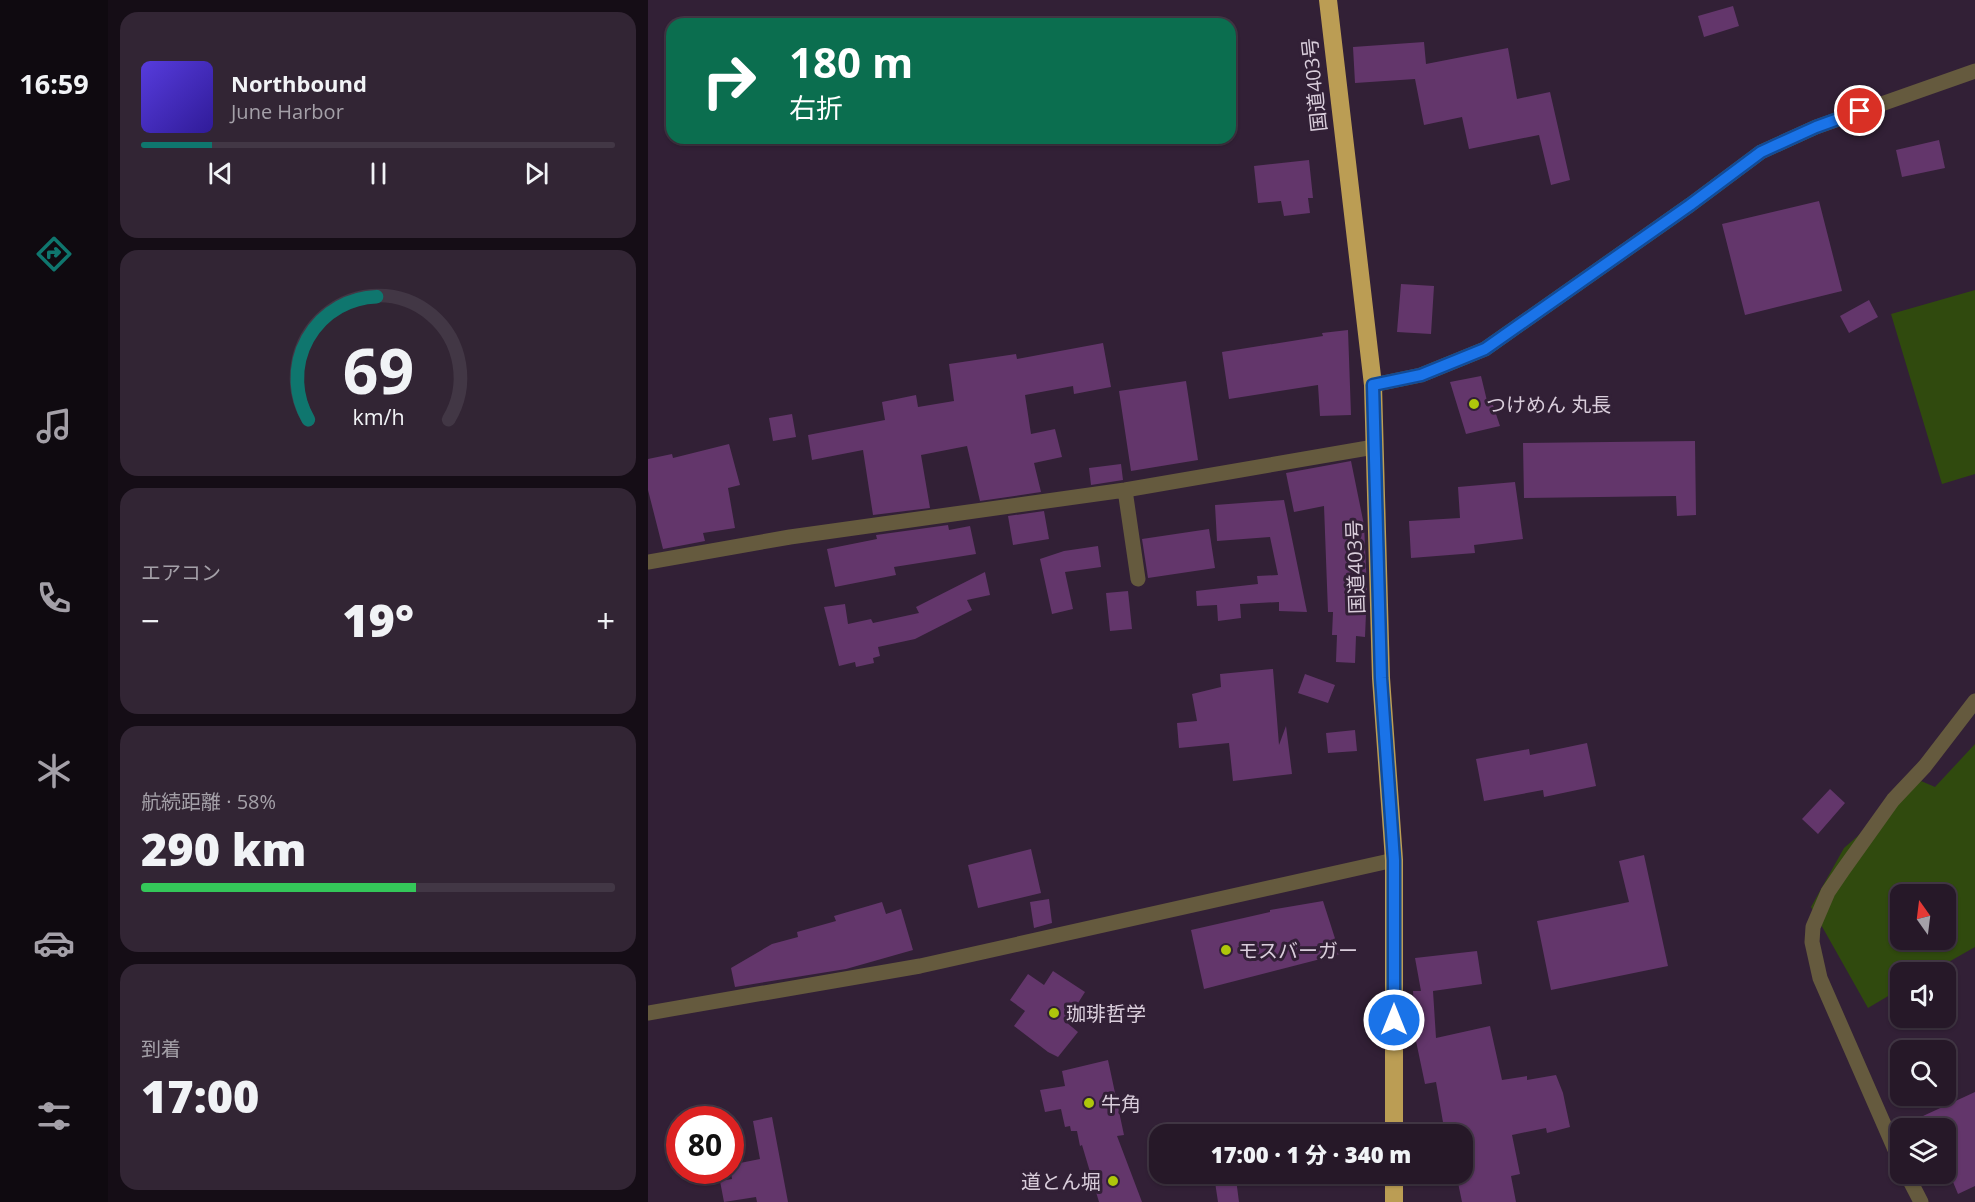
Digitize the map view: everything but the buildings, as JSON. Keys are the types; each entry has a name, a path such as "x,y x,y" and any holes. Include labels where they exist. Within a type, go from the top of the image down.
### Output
{"highway":[{"name":"国道403号","path":"1328,0 1373,385 1381,678 1394,860 1394,1124"},
{"path":"1394,1184 1394,1202"}],"street":[{"path":"1373,385 1421,375 1485,349 1690,205 1761,152 1816,127 1975,71"},
{"path":"648,562 790,537 1125,490 1374,447"},
{"path":"1125,490 1138,579"},
{"path":"1890,1138 1820,978 1812,942 1813,927 1828,892 1860,846 1893,800 1925,766 1975,700"},
{"path":"648,1013 920,966 1394,860"},
{"path":"1912,1184 1921,1202"}],"green space":[{"path":"1975,290 1975,474 1942,484 1891,314"},
{"path":"1975,744 1975,947 1949,962 1890,962 1890,995 1868,1008 1811,907 1844,848 1921,781 1935,787"}],"place":[{"name":"つけめん 丸長","path":"1474,404"},
{"name":"モスバーガー","path":"1226,950"},
{"name":"珈琲哲学","path":"1054,1013"},
{"name":"牛角","path":"1089,1103"},
{"name":"道とん堀","path":"1113,1181"}],"route":[{"path":"1394,1020 1394,860 1381,678 1373,385 1421,375 1485,349 1690,205 1761,152 1816,127 1860,111"}]}
